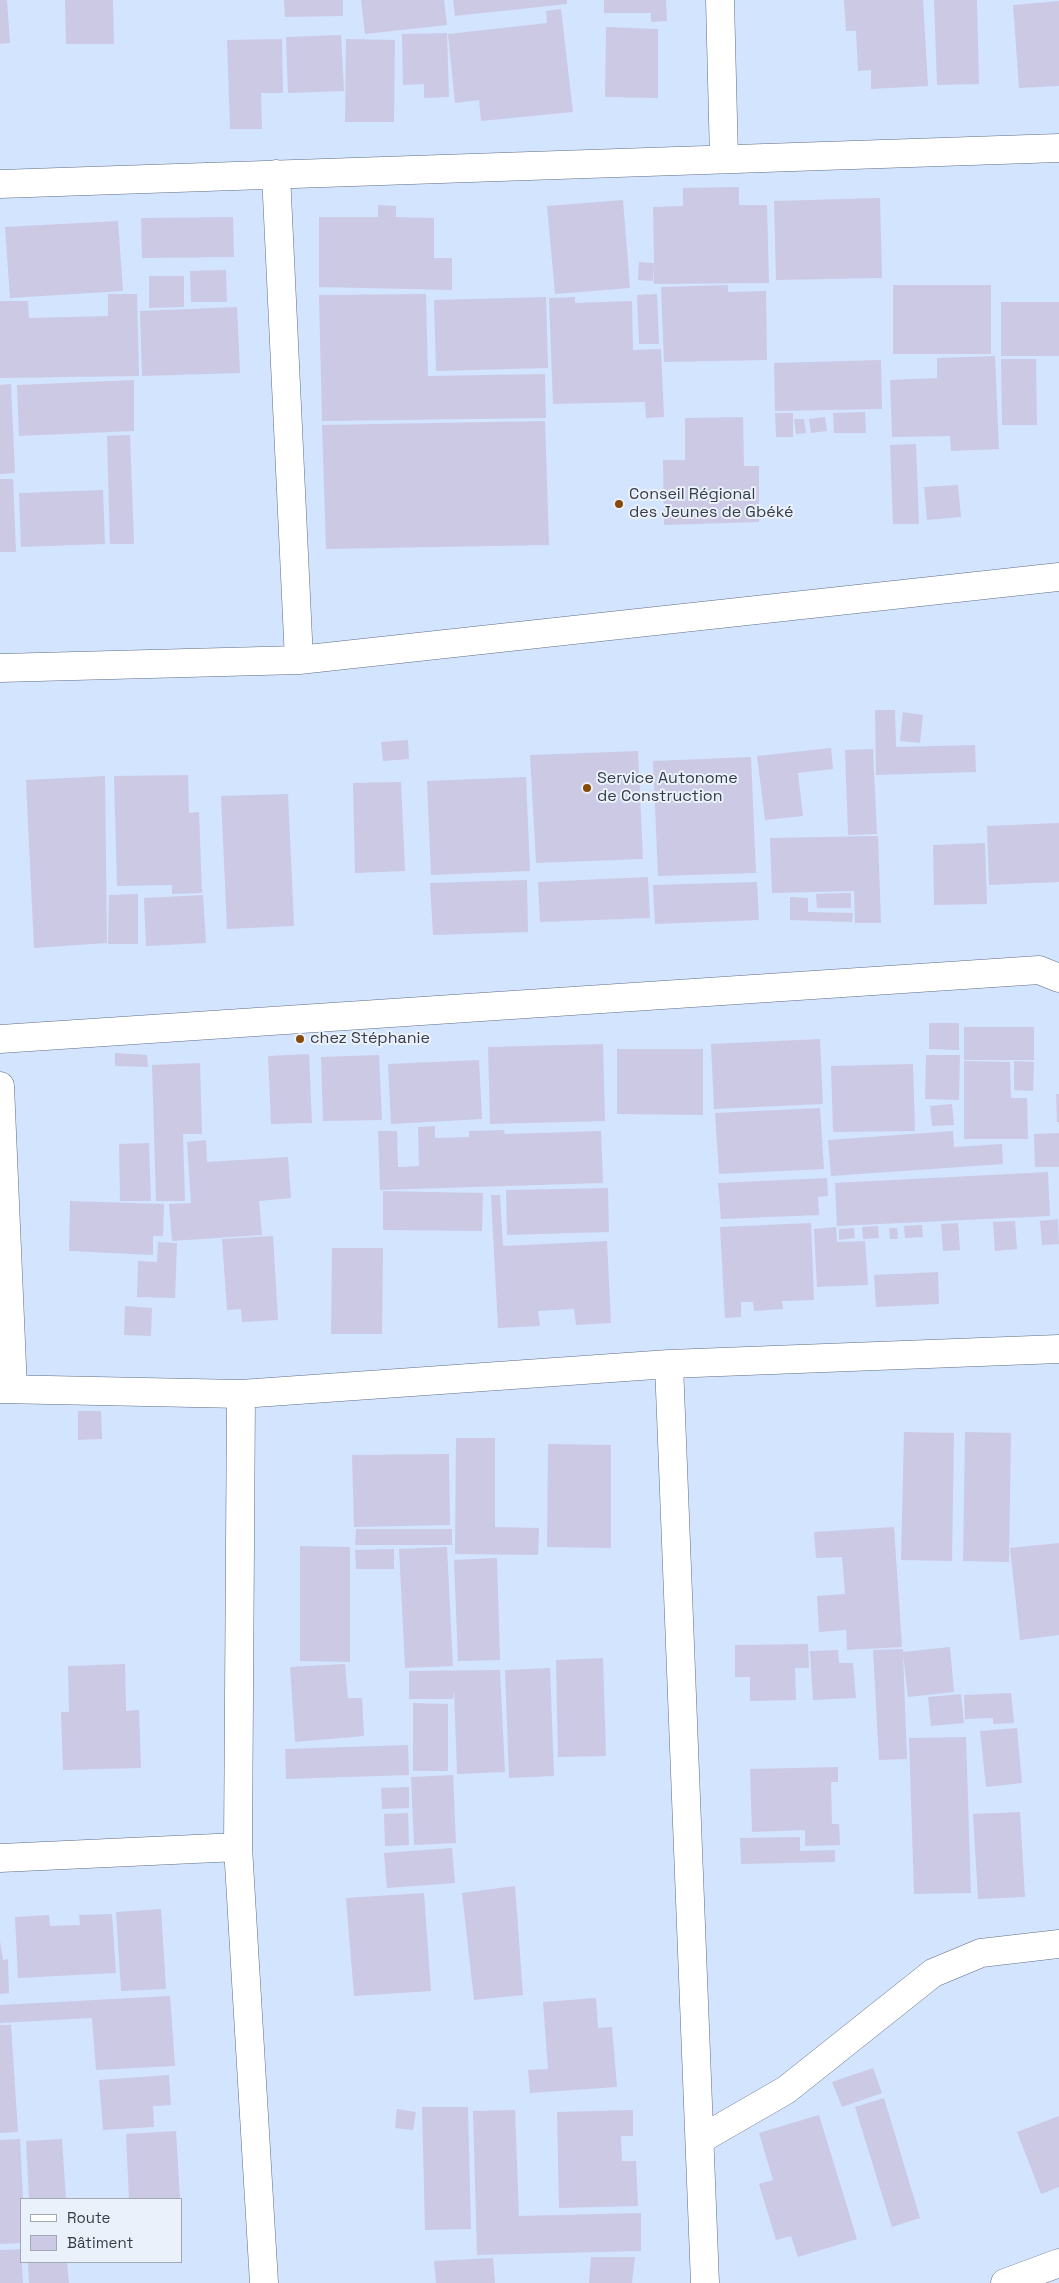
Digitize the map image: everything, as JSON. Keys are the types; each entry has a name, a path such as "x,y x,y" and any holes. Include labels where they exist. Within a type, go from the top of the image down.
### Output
{"street":[{"path":"720,0 724,159"},
{"path":"0,184 1059,148"},
{"path":"276,174 300,660"},
{"path":"0,668 300,660 1059,577"},
{"path":"0,1039 1039,970 1059,978"},
{"path":"0,1086 6,1389 241,1394 669,1364 1059,1349"},
{"path":"669,1364 701,2139 705,2283"},
{"path":"241,1394 238,1847 264,2283"},
{"path":"0,1858 238,1847"},
{"path":"701,2139 786,2090 933,1973 981,1953 1059,1944"},
{"path":"1005,2283 1059,2263"}],"building":[{"path":"0,0 7,0 10,43 0,44"},
{"path":"65,0 113,0 114,44 66,44"},
{"path":"284,0 343,0 343,16 285,17"},
{"path":"361,0 444,0 447,25 365,34"},
{"path":"453,0 567,0 567,4 455,16"},
{"path":"604,0 666,0 667,21 651,22 651,13 604,13"},
{"path":"844,0 923,0 928,86 871,89 871,70 858,71 856,31 846,31"},
{"path":"934,0 977,0 979,84 937,85"},
{"path":"1059,1 1059,86 1019,88 1013,5"},
{"path":"561,9 573,112 481,121 479,100 455,103 448,34 547,23 546,11"},
{"path":"606,27 658,29 658,98 605,97"},
{"path":"447,33 449,97 424,98 424,84 403,85 402,34"},
{"path":"341,35 344,91 288,93 286,37"},
{"path":"282,39 283,93 261,93 262,129 230,129 227,40"},
{"path":"346,39 395,40 394,122 345,122"},
{"path":"739,187 739,205 767,205 769,283 654,284 654,266 653,281 638,280 639,262 654,263 653,207 683,206 683,188"},
{"path":"880,198 882,278 776,280 774,201"},
{"path":"623,200 630,288 555,294 547,206"},
{"path":"378,205 396,206 396,217 434,218 434,258 452,258 452,290 319,287 319,217 378,217"},
{"path":"233,217 234,257 142,258 141,218"},
{"path":"118,221 123,291 10,298 5,227"},
{"path":"226,270 227,302 191,302 190,271"},
{"path":"149,276 184,276 184,307 149,308"},
{"path":"728,285 728,292 766,291 767,360 664,362 661,287"},
{"path":"893,285 991,285 991,354 893,354"},
{"path":"108,294 137,294 139,376 0,378 0,301 28,301 29,318 108,316"},
{"path":"426,294 428,376 545,374 546,418 322,421 319,295"},
{"path":"657,294 659,344 639,344 637,295"},
{"path":"546,297 548,368 436,371 434,300"},
{"path":"575,297 575,303 632,301 633,350 661,349 664,417 646,418 645,402 553,404 549,298"},
{"path":"1001,302 1059,302 1059,356 1001,356"},
{"path":"237,307 240,373 142,376 140,311"},
{"path":"995,356 999,449 951,451 950,436 892,437 890,380 937,378 937,358"},
{"path":"1001,359 1036,359 1037,425 1002,425"},
{"path":"881,360 882,409 775,411 774,363"},
{"path":"134,380 134,431 19,436 17,385"},
{"path":"11,384 15,473 0,474 0,385"},
{"path":"865,412 866,433 834,433 833,413"},
{"path":"775,413 793,413 793,437 776,437"},
{"path":"743,417 744,466 759,466 759,522 664,525 663,460 685,460 685,418"},
{"path":"825,417 827,431 811,433 809,419"},
{"path":"794,419 804,419 806,433 796,434"},
{"path":"545,421 549,545 326,549 322,425"},
{"path":"130,435 134,544 110,544 107,436"},
{"path":"916,444 919,524 893,524 890,445"},
{"path":"0,479 13,479 16,552 0,552"},
{"path":"958,485 961,517 927,520 924,487"},
{"path":"103,490 105,544 21,547 19,493"},
{"path":"875,710 895,710 896,747 975,745 976,772 876,775"},
{"path":"903,712 923,715 920,743 900,741"},
{"path":"408,740 409,759 383,761 381,742"},
{"path":"831,748 833,769 798,773 803,816 765,820 757,756"},
{"path":"873,749 877,834 848,835 845,750"},
{"path":"638,751 643,859 536,863 530,755"},
{"path":"751,757 756,873 658,876 653,761"},
{"path":"188,775 189,813 199,812 202,893 172,894 172,885 117,886 114,776"},
{"path":"105,776 107,943 34,948 26,780"},
{"path":"526,777 530,871 431,875 427,781"},
{"path":"401,782 405,871 355,873 353,783"},
{"path":"288,794 294,926 227,929 221,796"},
{"path":"1059,823 1059,882 989,885 987,826"},
{"path":"878,836 881,923 855,923 854,891 772,893 770,838"},
{"path":"985,843 987,904 934,905 933,845"},
{"path":"648,877 650,918 540,922 538,882"},
{"path":"527,880 528,932 433,935 430,883"},
{"path":"757,882 759,920 655,924 653,885"},
{"path":"851,893 851,908 817,908 816,894"},
{"path":"138,894 138,944 108,944 109,895"},
{"path":"203,895 206,943 146,946 144,898"},
{"path":"790,897 808,898 808,912 853,913 852,922 790,920"},
{"path":"929,1023 959,1023 959,1050 929,1049"},
{"path":"964,1027 1034,1027 1034,1060 964,1060"},
{"path":"820,1039 823,1104 714,1109 711,1044"},
{"path":"603,1044 605,1121 490,1124 488,1047"},
{"path":"617,1049 703,1049 703,1115 617,1114"},
{"path":"115,1053 147,1055 148,1067 115,1066"},
{"path":"309,1054 312,1123 271,1124 268,1056"},
{"path":"379,1055 382,1120 323,1121 321,1057"},
{"path":"926,1055 960,1055 959,1100 925,1099"},
{"path":"479,1060 482,1119 391,1124 388,1064"},
{"path":"964,1061 1010,1062 1011,1098 1027,1098 1028,1139 964,1139"},
{"path":"1014,1061 1034,1062 1033,1091 1014,1090"},
{"path":"200,1063 202,1134 183,1134 185,1201 156,1201 152,1065"},
{"path":"913,1064 915,1131 833,1132 831,1066"},
{"path":"1056,1094 1059,1094 1059,1122 1057,1122"},
{"path":"952,1104 954,1125 932,1126 930,1106"},
{"path":"820,1108 824,1169 719,1174 715,1113"},
{"path":"435,1126 435,1138 469,1137 469,1131 504,1130 505,1134 601,1131 603,1183 380,1190 378,1131 397,1131 398,1167 419,1166 418,1127"},
{"path":"953,1131 954,1147 1002,1144 1003,1164 831,1176 828,1140"},
{"path":"1059,1133 1059,1167 1035,1167 1034,1134"},
{"path":"206,1140 207,1162 288,1157 291,1198 259,1201 262,1235 172,1241 169,1204 191,1203 187,1142"},
{"path":"149,1143 151,1201 120,1201 119,1144"},
{"path":"1048,1172 1050,1216 837,1226 835,1183"},
{"path":"827,1178 828,1196 818,1197 819,1215 721,1219 718,1183"},
{"path":"608,1188 609,1232 507,1235 506,1190"},
{"path":"383,1191 483,1193 482,1231 383,1230"},
{"path":"491,1195 500,1195 503,1246 607,1241 611,1323 576,1325 574,1309 538,1311 540,1326 498,1328"},
{"path":"70,1201 164,1204 163,1236 153,1236 153,1255 69,1251"},
{"path":"1058,1219 1059,1244 1042,1245 1040,1221"},
{"path":"1015,1221 1017,1249 995,1251 993,1222"},
{"path":"811,1223 814,1300 782,1301 783,1309 754,1311 753,1302 741,1302 741,1317 725,1318 720,1227"},
{"path":"958,1223 960,1250 943,1251 941,1224"},
{"path":"922,1225 923,1237 905,1238 904,1226"},
{"path":"878,1226 879,1238 863,1239 862,1227"},
{"path":"836,1227 837,1242 865,1241 868,1285 817,1287 814,1229"},
{"path":"854,1228 855,1238 839,1240 839,1229"},
{"path":"889,1228 897,1228 898,1239 890,1239"},
{"path":"273,1236 278,1320 242,1322 241,1309 227,1310 222,1239"},
{"path":"158,1242 177,1243 175,1298 137,1297 138,1261 157,1262"},
{"path":"332,1248 383,1248 382,1334 331,1334"},
{"path":"938,1272 939,1304 876,1307 874,1275"},
{"path":"125,1306 152,1308 151,1336 124,1335"},
{"path":"78,1411 101,1411 102,1439 78,1440"},
{"path":"904,1432 954,1433 952,1561 901,1560"},
{"path":"965,1432 1011,1433 1009,1562 963,1561"},
{"path":"456,1438 495,1438 495,1527 539,1528 538,1555 455,1554"},
{"path":"548,1444 611,1445 611,1548 547,1547"},
{"path":"449,1454 450,1525 354,1527 352,1455"},
{"path":"894,1527 902,1647 847,1650 846,1630 819,1632 817,1596 845,1594 842,1557 816,1558 814,1532"},
{"path":"356,1529 452,1529 452,1545 355,1545"},
{"path":"1059,1543 1059,1635 1020,1640 1010,1548"},
{"path":"300,1546 350,1547 350,1662 300,1661"},
{"path":"447,1547 453,1666 405,1668 399,1549"},
{"path":"394,1549 394,1569 356,1569 355,1550"},
{"path":"497,1558 500,1660 458,1661 454,1560"},
{"path":"808,1644 809,1668 795,1668 796,1700 750,1701 750,1677 735,1677 735,1645"},
{"path":"950,1647 954,1692 908,1697 903,1654 907,1759 879,1760 873,1650 903,1649 903,1652"},
{"path":"838,1650 839,1663 853,1663 856,1698 813,1700 810,1651"},
{"path":"603,1658 606,1756 558,1757 556,1660"},
{"path":"125,1664 126,1711 139,1710 141,1768 63,1770 61,1712 69,1712 68,1666"},
{"path":"345,1664 348,1698 362,1698 364,1736 295,1742 290,1667"},
{"path":"550,1668 554,1776 509,1778 505,1670"},
{"path":"500,1670 505,1772 457,1774 454,1689 453,1699 409,1699 409,1671"},
{"path":"1011,1693 1014,1723 993,1724 993,1718 965,1719 964,1695"},
{"path":"961,1694 964,1723 931,1726 928,1697"},
{"path":"413,1703 448,1704 448,1771 413,1771"},
{"path":"1017,1728 1022,1783 986,1787 980,1731"},
{"path":"966,1737 971,1893 914,1894 909,1738"},
{"path":"408,1745 409,1775 286,1779 285,1749"},
{"path":"838,1767 838,1782 831,1782 832,1824 839,1824 840,1845 805,1846 805,1830 752,1832 750,1769"},
{"path":"453,1775 456,1843 414,1845 411,1777"},
{"path":"409,1787 409,1808 382,1809 381,1788"},
{"path":"1020,1812 1025,1897 978,1899 973,1814"},
{"path":"408,1813 409,1845 385,1846 384,1814"},
{"path":"800,1837 800,1851 835,1850 835,1862 741,1864 740,1838"},
{"path":"452,1848 455,1883 387,1888 384,1853"},
{"path":"515,1886 523,1995 474,2000 462,1893"},
{"path":"424,1893 431,1991 354,1996 346,1898"},
{"path":"161,1909 166,1989 121,1991 116,1912"},
{"path":"112,1914 116,1973 18,1978 15,1917 49,1915 50,1926 80,1925 79,1915"},
{"path":"0,1941 3,1960 8,1959 9,1993 0,1994"},
{"path":"170,1996 175,2066 96,2070 92,2018 0,2023 0,2005"},
{"path":"596,1998 598,2028 612,2027 617,2087 530,2093 528,2070 548,2069 543,2002"},
{"path":"0,2025 11,2025 18,2132 0,2133"},
{"path":"873,2068 882,2093 842,2107 832,2082"},
{"path":"169,2075 171,2105 153,2106 154,2127 103,2130 99,2080"},
{"path":"884,2098 920,2218 892,2227 855,2107"},
{"path":"422,2107 468,2107 471,2229 425,2230"},
{"path":"397,2109 416,2112 413,2130 395,2128"},
{"path":"515,2110 519,2216 641,2213 641,2251 477,2255 473,2111"},
{"path":"633,2110 633,2136 621,2136 622,2161 636,2161 638,2206 559,2208 557,2112"},
{"path":"819,2115 857,2239 798,2257 791,2236 776,2240 759,2184 773,2180 759,2133"},
{"path":"1059,2116 1059,2187 1041,2194 1017,2132"},
{"path":"176,2131 180,2198 129,2198 126,2134"},
{"path":"20,2139 23,2198 20,2198 20,2243 0,2244 0,2140"},
{"path":"62,2139 66,2198 29,2198 26,2141"},
{"path":"20,2249 23,2283 0,2283 0,2250"},
{"path":"591,2257 635,2257 632,2283 589,2283"},
{"path":"493,2258 495,2283 436,2283 434,2261"},
{"path":"28,2263 67,2263 69,2283 29,2283"}],"place":[{"name":"Conseil Régional des Jeunes de Gbéké","path":"619,504"},
{"name":"Service Autonome de Construction","path":"587,788"},
{"name":"chez Stéphanie","path":"300,1039"}]}
